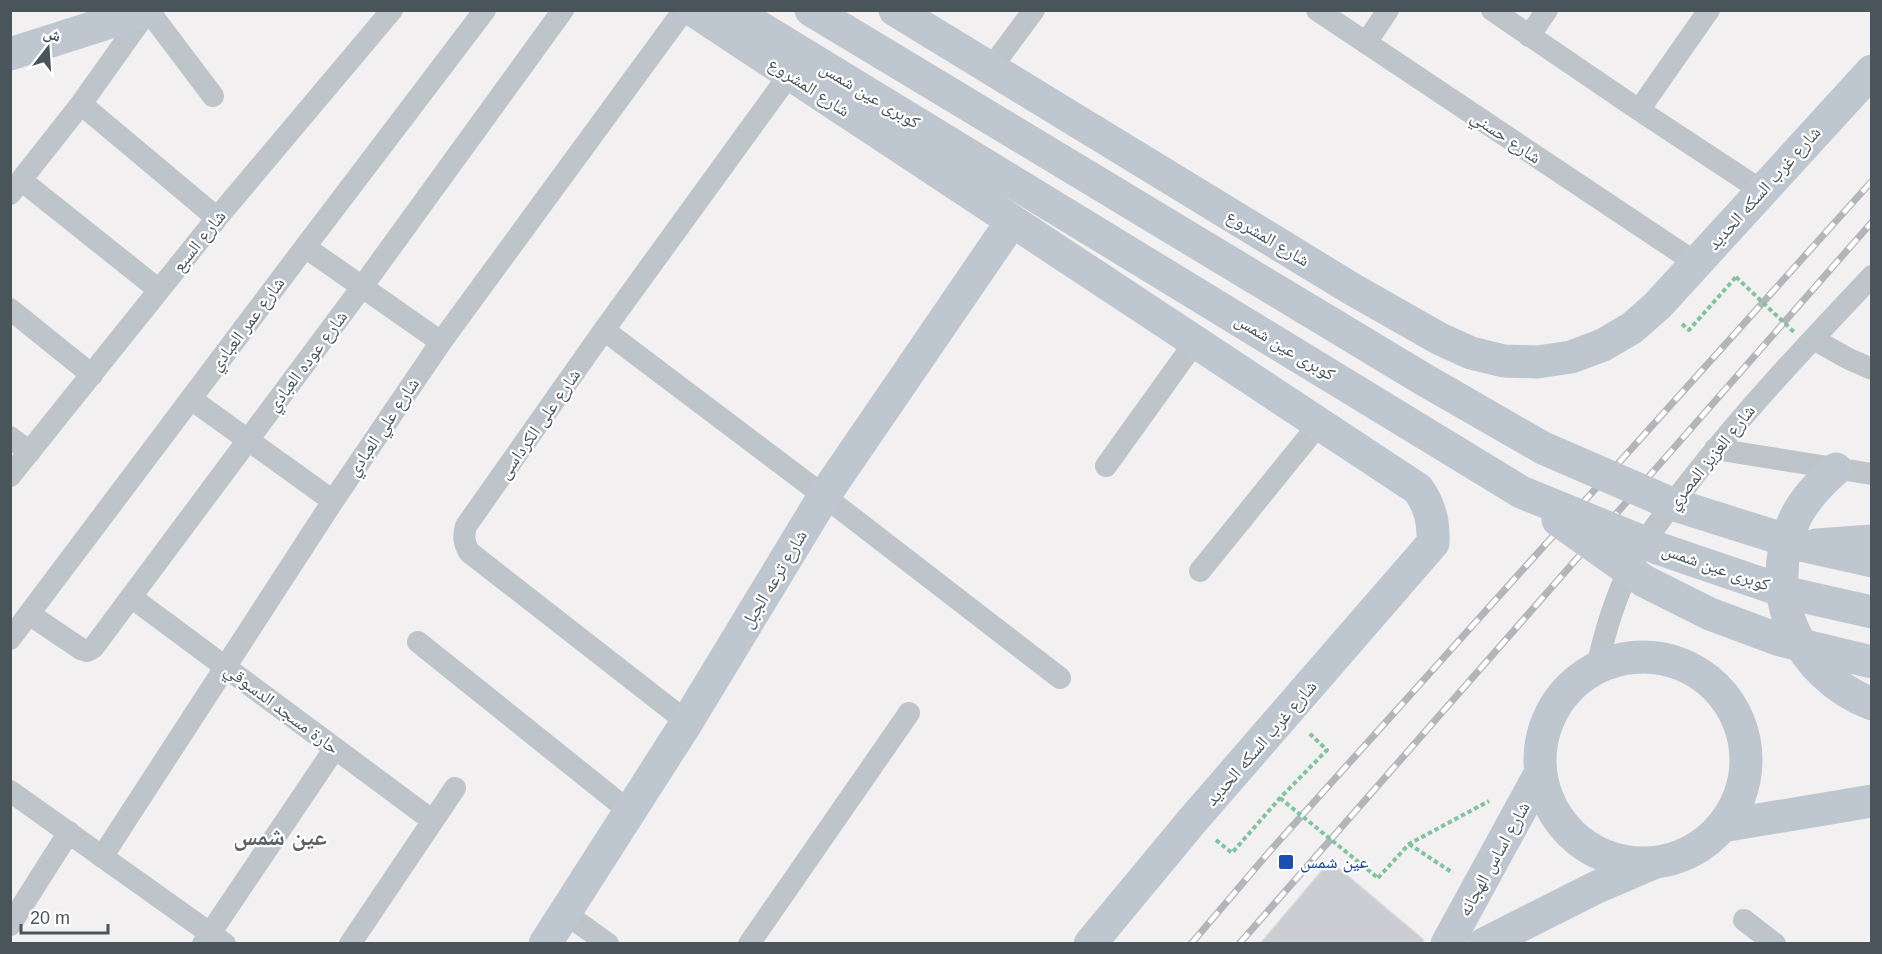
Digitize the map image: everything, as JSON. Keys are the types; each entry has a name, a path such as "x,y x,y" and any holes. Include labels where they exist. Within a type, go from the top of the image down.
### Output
{"street":[{"path":"10,54 148,10"},
{"path":"148,10 213,96"},
{"path":"148,10 81,104 16,187 159,290"},
{"name":"شارع السبع","path":"10,476 217,218 392,10"},
{"name":"شارع عمر العبادي","path":"10,639 485,10"},
{"name":"شارع عوده العبادي","path":"29,614 81,649 87,651 93,648 362,287 562,10"},
{"name":"شارع علي العبادي","path":"102,856 224,666 441,342 684,10"},
{"name":"شارع المشروع","path":"693,10 1418,489 1431,513 1434,528 1433,543"},
{"name":"كوبرى عين شمس","path":"731,10 1521,492 1660,549 1792,594 1872,612"},
{"path":"811,10 1423,379 1543,448 1672,504 1805,546 1872,561"},
{"name":"شارع المشروع","path":"895,10 1362,294 1440,339 1471,353 1503,361 1538,362 1571,357 1603,345 1632,328 1658,305"},
{"path":"991,69 1034,10"},
{"name":"شارع حسني","path":"1317,10 1696,263"},
{"path":"1366,43 1388,10"},
{"path":"1492,10 1762,191"},
{"path":"1529,36 1547,10"},
{"path":"1639,110 1709,10"},
{"name":"شارع غرب السكه الحديد","path":"1658,305 1872,71"},
{"name":"شارع على الكرداسى","path":"687,722 469,552 464,535 466,526 604,330 789,75"},
{"path":"81,104 217,218"},
{"name":"شارع ترعه الجبل","path":"545,944 687,722 824,496 1012,221"},
{"path":"304,247 441,342"},
{"name":"شارع العزيز المصري","path":"1597,667 1605,631 1617,596 1633,562 1653,530 1804,336 1872,276"},
{"path":"10,309 92,375"},
{"path":"604,330 1060,678"},
{"path":"1804,336 1872,369"},
{"path":"1106,466 1195,342"},
{"path":"191,399 333,501"},
{"path":"1200,571 1319,424"},
{"path":"10,437 30,452"},
{"path":"1715,449 1872,474"},
{"path":"1836,469 1806,500 1794,521 1786,544 1782,569 1783,592 1787,614 1806,654 1838,687 1857,699 1872,704"},
{"path":"1521,492 1583,539 1644,580 1710,614 1780,640 1872,662"},
{"path":"1805,546 1872,541"},
{"name":"شارع غرب السكه الحديد","path":"1090,944 1192,821 1433,543"},
{"name":"حارة مسجد الدسوقي","path":"132,597 433,821"},
{"path":"418,642 629,812"},
{"path":"1639,657 1660,658 1681,664 1700,674 1717,688 1740,724 1745,746 1746,767 1742,788 1734,808 1722,826 1708,840 1692,850 1674,858 1655,862 1632,862 1610,857 1589,848 1571,834 1557,816 1546,796 1540,774 1539,753 1543,732 1551,711 1571,686 1597,667 1618,660 1639,657"},
{"path":"749,944 909,713"},
{"path":"10,791 102,856 212,940 335,748"},
{"name":"شارع اساس الهجانه","path":"1447,944 1540,774"},
{"path":"350,944 455,788"},
{"path":"1722,826 1872,801"},
{"path":"10,924 69,832"},
{"name":"شارع اساس الهجانه","path":"1484,944 1597,887 1655,862"},
{"path":"566,913 608,944"},
{"path":"1744,920 1775,944"}],"path":[{"path":"1689,330 1736,277 1804,336"},
{"path":"1232,853 1280,798 1327,750"},
{"path":"1280,798 1378,878 1408,844 1490,801"},
{"path":"1408,844 1478,889"}],"building":[{"path":"1330,861 1424,940 1421,944 1260,944"}],"railway":[{"path":"1191,944 1270,851 1872,181"},
{"path":"1239,944 1872,222"}],"place":[{"name":"عين شمس","path":"1286,862"}],"district":[{"name":"عين شمس","path":"280,836"}]}
